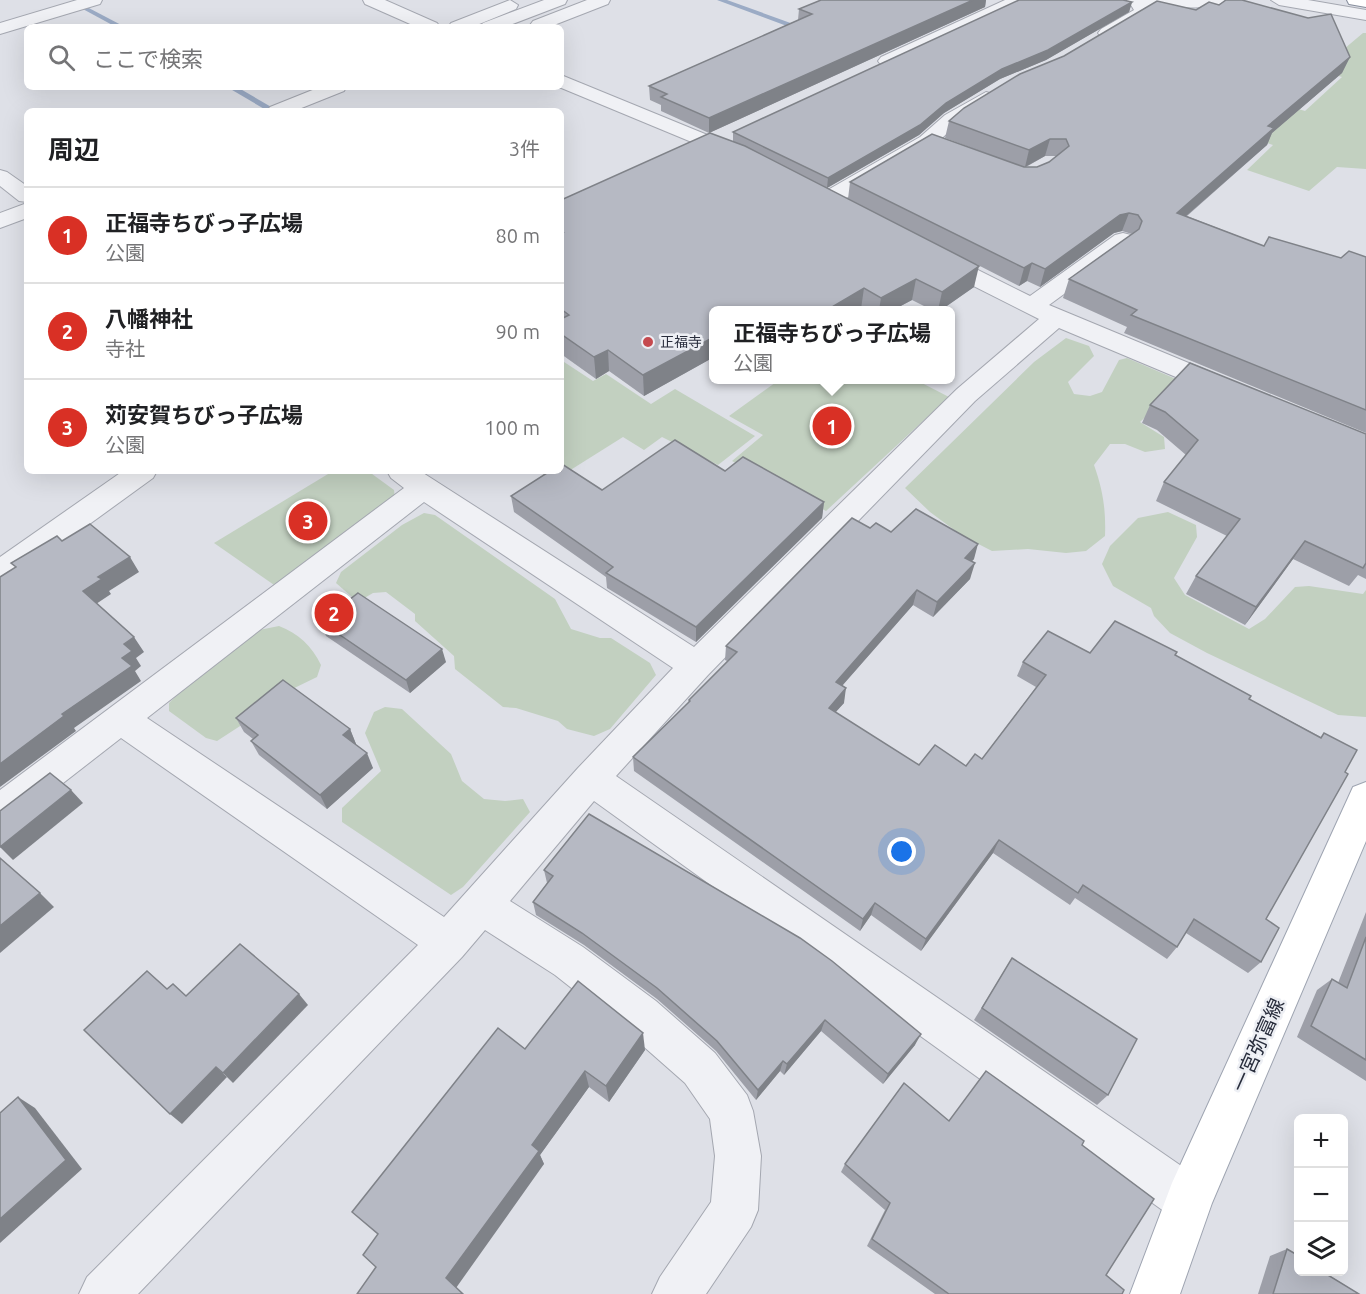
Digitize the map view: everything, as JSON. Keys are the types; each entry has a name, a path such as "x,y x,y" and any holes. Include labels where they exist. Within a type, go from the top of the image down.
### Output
{"main road":[{"path":"1355,0 1366,2"},
{"name":"一宮弥富線","path":"1155,1294 1189,1200 1366,798"}],"street":[{"path":"0,29 66,3 94,0"},
{"path":"371,0 424,24"},
{"path":"460,24 522,0"},
{"path":"497,24 559,0"},
{"path":"542,24 602,0"},
{"path":"871,69 1019,0"},
{"path":"1130,1 1217,0"},
{"path":"1279,0 1366,15"},
{"path":"1094,41 1144,12 1130,1"},
{"path":"564,82 723,137 761,165"},
{"path":"284,108 330,90"},
{"path":"828,201 927,141 952,119 999,90"},
{"path":"682,156 723,137"},
{"path":"927,141 949,149"},
{"path":"0,176 24,194"},
{"path":"0,221 24,211"},
{"path":"104,1294 448,943 591,779 696,666 958,403 1044,312 1123,240"},
{"path":"914,246 1044,312 1245,396"},
{"path":"0,573 139,474"},
{"path":"0,811 119,718 412,480 696,666"},
{"path":"119,718 448,943"},
{"path":"591,779 1189,1200"},
{"path":"481,905 568,961 641,1016 700,1068 731,1111 738,1156 734,1210 677,1294"}],"green space":[{"path":"1363,33 1366,33 1366,169 1337,167 1309,191 1247,170 1273,145 1257,139 1292,107 1305,111 1342,77 1319,70"},
{"path":"1066,338 1089,346 1094,356 1068,382 1074,394 1090,396 1102,392 1119,360 1127,358 1204,391 1153,410 1140,422 1164,437 1165,449 1145,452 1125,444 1110,444 1094,465 1103,500 1105,536 1086,551 1066,553 1028,549 992,551 961,535 930,512 905,488 1034,362"},
{"path":"564,362 593,381 606,374 651,404 675,389 755,436 718,465 662,437 644,450 623,437 553,481 542,474 564,474"},
{"path":"773,384 924,384 949,397 826,511 732,461 763,435 729,416"},
{"path":"328,474 372,474 394,490 395,499 277,587 214,543"},
{"path":"1168,512 1196,525 1197,537 1174,578 1185,595 1249,629 1265,619 1295,587 1309,586 1363,594 1366,590 1366,717 1338,715 1207,653 1170,633 1154,616 1151,608 1113,586 1102,564 1110,546 1138,518"},
{"path":"424,513 435,515 555,599 571,629 600,638 611,638 650,663 656,675 610,729 594,736 567,729 558,721 516,708 503,707 455,669 454,656 415,621 415,614 386,592 373,593 361,600 352,597 336,583 341,572 402,525"},
{"path":"279,626 298,636 309,646 321,665 317,677 280,695 254,717 217,741 206,738 169,711 169,703 181,691 259,630"},
{"path":"385,707 402,709 451,754 462,781 484,799 505,801 523,799 530,812 463,887 451,895 342,822 342,808 381,771 365,733 374,712"}],"building":[{"path":"821,0 973,0 709,118 661,97 667,94 649,86 812,14 799,9"},
{"path":"1019,0 1123,0 1132,2 1048,50 1002,69 946,103 920,125 828,178 733,132"},
{"path":"1226,0 1242,0 1308,18 1331,14 1350,57 1268,126 1274,128 1177,213 1264,246 1269,237 1341,258 1349,251 1366,257 1366,410 1131,315 1137,310 1069,279 1139,229 1142,221 1138,215 1129,213 1120,215 1045,269 1032,263 1024,268 850,182 932,134 1024,167 1037,167 1049,162 1069,146 1066,139 1050,139 1029,150 949,121 964,108 1020,74 1064,56 1157,1 1196,10 1209,2 1219,5"},
{"path":"710,133 745,146 979,266 942,292 916,279 881,298 864,288 834,306 709,306 709,340 643,375 608,350 594,357 564,336 564,318 569,315 564,311 564,199"},
{"path":"1190,363 1366,434 1366,563 1363,568 1305,541 1256,607 1196,576 1240,519 1164,482 1198,440 1165,412 1150,405"},
{"path":"675,440 725,471 743,457 824,502 696,627 606,573 613,567 511,496 545,474 564,474 564,465 602,490"},
{"path":"916,509 978,544 965,558 975,563 937,602 917,590 836,682 846,688 829,708 919,765 935,745 966,766 975,754 982,759 1046,675 1023,662 1048,631 1090,653 1115,621 1177,652 1175,655 1251,696 1249,699 1321,738 1324,733 1357,750 1345,772 1348,774 1266,919 1279,928 1261,962 1194,919 1177,947 1083,885 1078,893 999,840 926,939 875,903 863,919 633,757 737,652 726,646 852,518 870,528 876,523 891,532"},
{"path":"90,524 130,557 98,577 102,579 83,591 134,637 124,644 132,651 122,658 132,666 62,714 64,716 0,764 0,577 16,567 11,563 57,536 62,541"},
{"path":"358,593 442,649 406,680 321,622"},
{"path":"283,680 350,729 343,735 367,753 320,795 251,741 258,735 236,718"},
{"path":"50,773 71,790 0,847 0,811"},
{"path":"589,814 800,938 832,961 921,1034 888,1074 825,1020 787,1064 783,1061 758,1090 717,1041 657,988 582,933 533,902 553,876 544,870"},
{"path":"0,858 40,893 0,926"},
{"path":"1366,937 1366,1060 1311,1026 1332,979 1347,988"},
{"path":"240,944 299,994 223,1073 216,1067 170,1114 84,1030 147,971 167,989 173,984 186,996"},
{"path":"1012,958 1137,1039 1108,1095 982,1008"},
{"path":"578,981 643,1033 606,1086 585,1071 532,1145 539,1151 446,1278 463,1294 357,1294 376,1267 363,1255 378,1234 352,1212 498,1028 525,1049"},
{"path":"986,1071 1084,1141 1082,1145 1154,1199 1106,1275 1124,1290 1122,1294 949,1294 872,1239 890,1203 845,1164 904,1083 949,1121"},
{"path":"18,1097 66,1160 0,1219 0,1113"},
{"path":"1287,1249 1294,1253 1294,1276 1330,1276 1359,1294 1273,1294"}],"waterway":[{"path":"720,0 806,30"},
{"path":"83,7 115,24"},
{"path":"236,90 269,108"}],"place":[{"name":"正福寺","path":"648,342"},
{"name":"正福寺ちびっ子広場","path":"832,426"},
{"name":"苅安賀ちびっ子広場","path":"308,521"},
{"name":"八幡神社","path":"334,613"}]}
